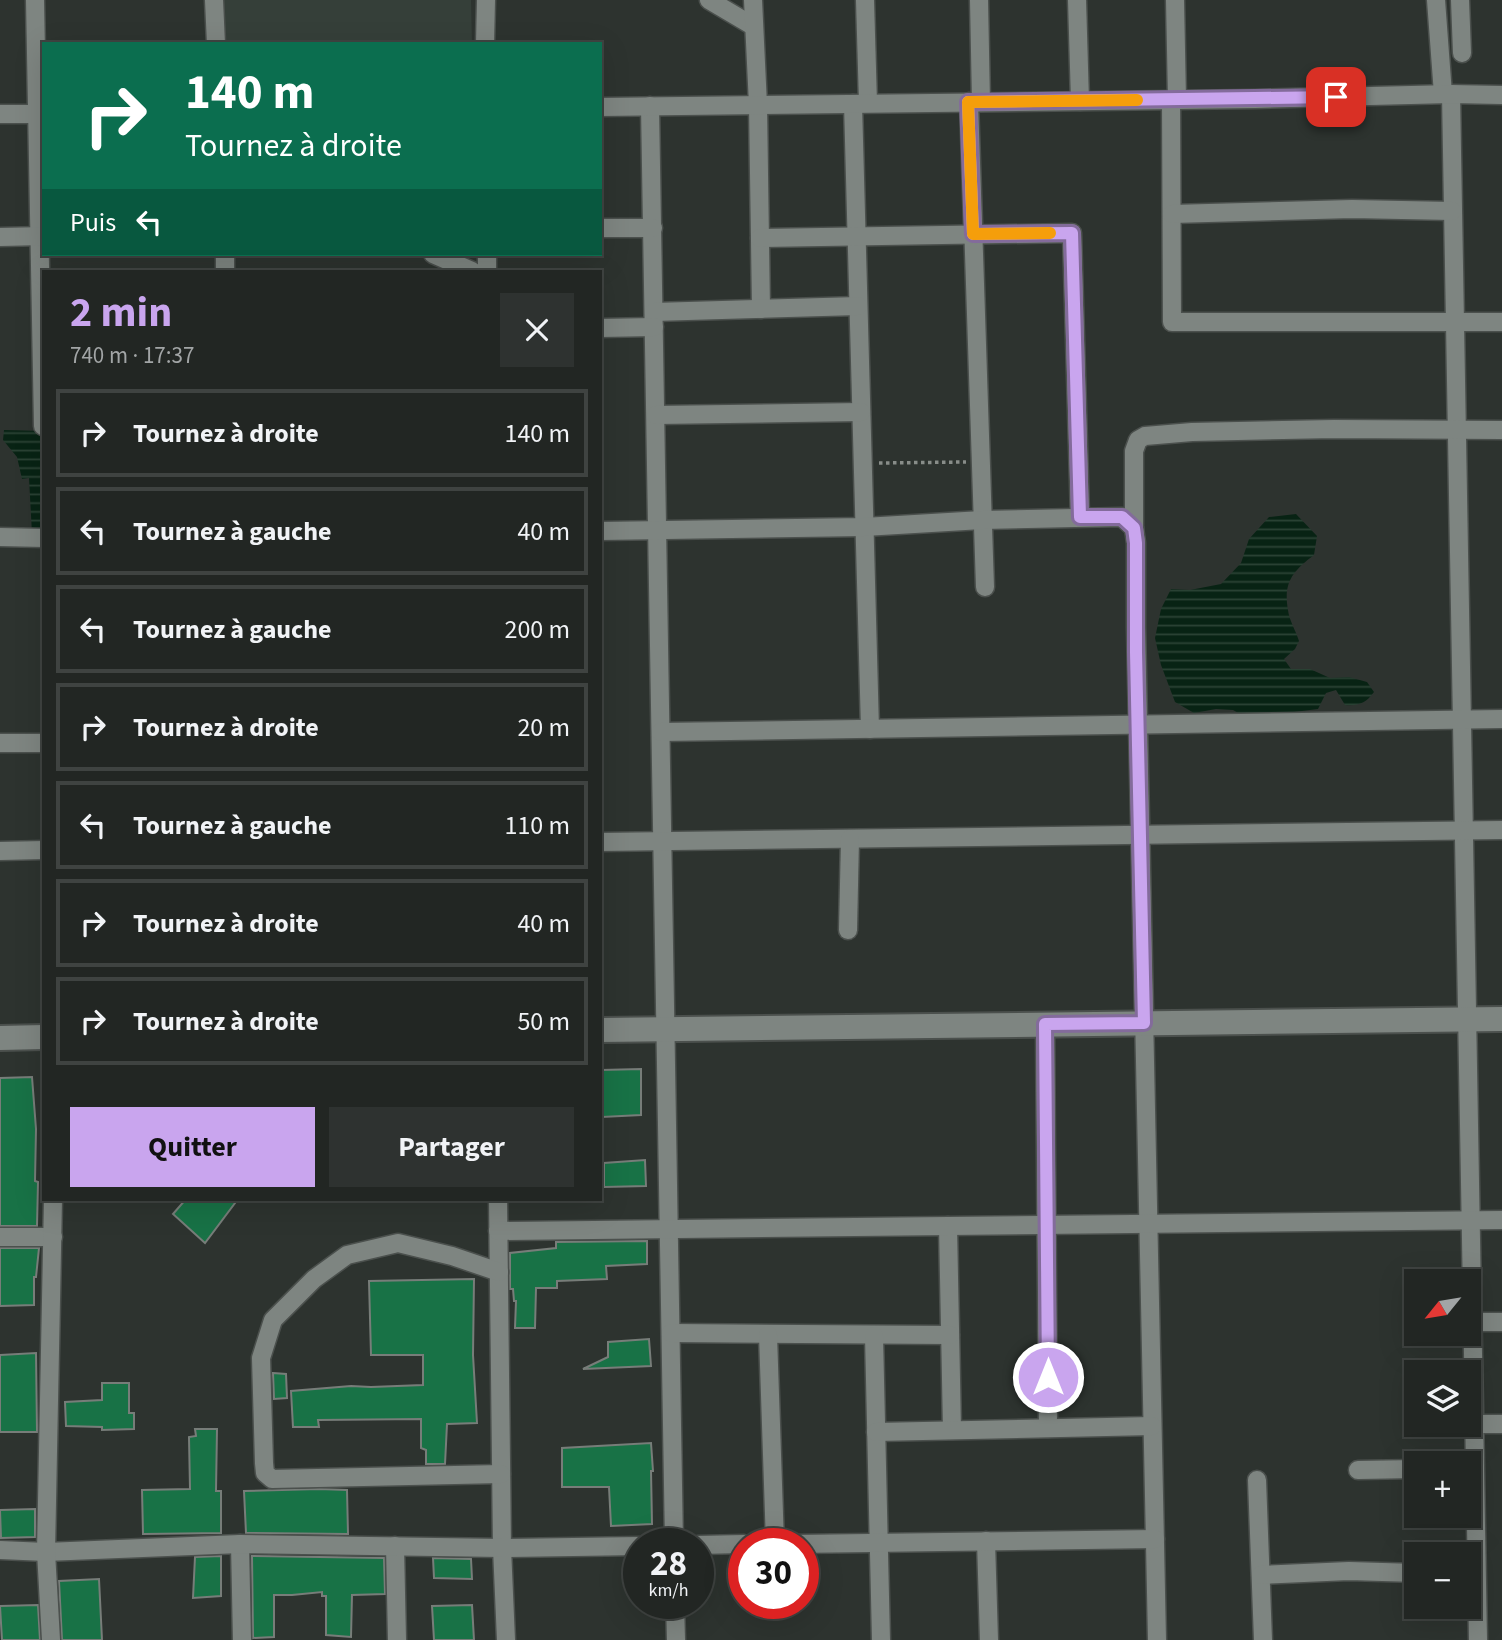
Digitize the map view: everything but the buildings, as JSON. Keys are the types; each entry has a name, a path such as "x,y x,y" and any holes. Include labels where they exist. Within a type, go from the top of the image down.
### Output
{"street":[{"path":"0,237 42,236 41,114 35,0"},
{"path":"214,0 215,42"},
{"path":"485,42 486,0"},
{"path":"709,0 753,26"},
{"path":"753,0 758,105 761,309"},
{"path":"865,0 856,236 870,729"},
{"path":"979,0 973,234 985,587"},
{"path":"1077,0 1080,101"},
{"path":"1175,0 1172,321 1502,321"},
{"path":"1436,0 1447,94 1452,211 1471,1269"},
{"path":"1460,0 1462,53"},
{"path":"602,107 1502,95"},
{"path":"650,106 674,1528"},
{"path":"0,114 41,114"},
{"path":"1172,214 1352,209 1452,211"},
{"path":"602,228 653,228"},
{"path":"760,238 1072,233 1080,517"},
{"path":"438,256 470,270"},
{"path":"602,328 761,309 858,306"},
{"path":"656,415 861,412"},
{"path":"1157,1640 1134,451 1138,440 1145,436 1192,432 1502,430"},
{"path":"602,531 864,527 1080,517 1122,517 1134,528"},
{"path":"0,537 42,538"},
{"path":"661,732 1502,719"},
{"path":"0,743 42,743"},
{"path":"602,842 1502,830"},
{"path":"848,930 849,839"},
{"path":"0,851 42,850"},
{"path":"602,1030 1502,1018"},
{"path":"1045,1024 1048,1428"},
{"path":"0,1038 42,1037"},
{"path":"51,1640 46,1552 53,1201"},
{"path":"498,1201 502,1548 506,1640"},
{"path":"498,1231 1502,1220"},
{"path":"948,1226 952,1430"},
{"path":"0,1237 53,1237"},
{"path":"499,1272 452,1256 398,1243 347,1255 314,1279 273,1320 261,1358 264,1463 265,1473 272,1479 501,1474"},
{"path":"1481,1322 1502,1322"},
{"path":"671,1333 950,1335"},
{"path":"768,1335 774,1528"},
{"path":"874,1336 881,1640"},
{"path":"1481,1424 1502,1424"},
{"path":"876,1432 1152,1426"},
{"path":"1358,1470 1404,1469"},
{"path":"1257,1480 1263,1640"},
{"path":"819,1544 1154,1539"},
{"path":"986,1541 989,1640"},
{"path":"240,1544 242,1640"},
{"path":"0,1550 46,1552 240,1544 502,1548 623,1546"},
{"path":"396,1546 397,1640"},
{"path":"1261,1575 1349,1571 1404,1573"},
{"path":"675,1619 676,1640"},
{"path":"1476,1619 1478,1640"}],"path":[{"path":"863,463 980,461"}],"shaded area":[{"path":"222,0 471,0 472,42 223,42"},
{"path":"4,430 42,431 42,536 32,534 29,478 22,479 17,457 3,440"},
{"path":"1296,514 1317,536 1314,555 1300,566 1288,585 1289,614 1299,641 1284,659 1291,669 1310,669 1330,678 1349,677 1367,682 1374,692 1362,703 1345,705 1336,690 1326,693 1318,709 1247,718 1233,710 1216,709 1194,713 1175,702 1161,665 1155,638 1161,609 1171,589 1190,590 1221,584 1241,563 1249,539 1269,517"}],"slow traffic":[{"path":"1050,233 973,234 968,102 1137,100"}],"route":[{"path":"1048,1377 1045,1024 1144,1023 1136,543 1134,528 1122,517 1080,517 1072,233 973,234 968,102 1336,97"}]}
